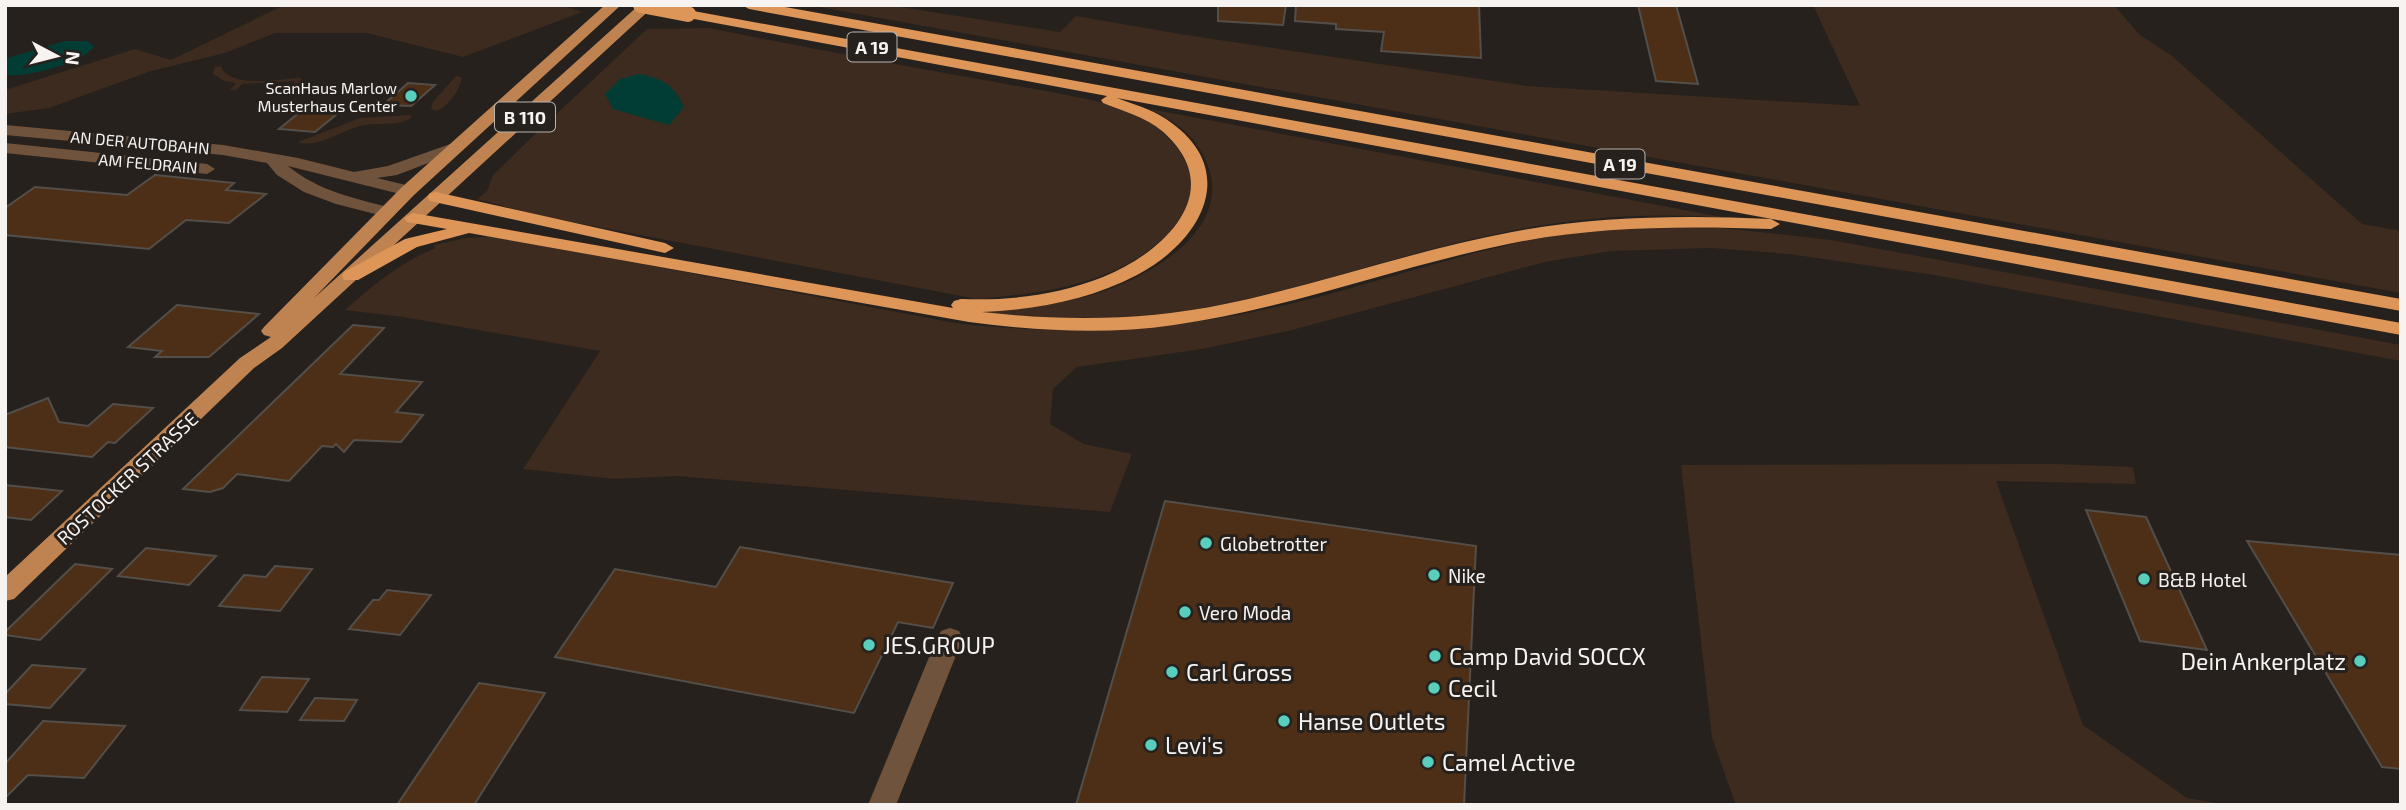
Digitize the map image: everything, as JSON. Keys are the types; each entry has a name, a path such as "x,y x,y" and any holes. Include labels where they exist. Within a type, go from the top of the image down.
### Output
{"highway":[{"name":"A 19","path":"640,5 2401,329"},
{"name":"A 19","path":"749,5 2401,305"},
{"path":"436,197 622,240 949,304 976,307 1068,294 1132,271 1182,233 1193,217 1200,196 1201,177 1186,143 1166,125 1142,112 1055,80"},
{"path":"413,218 953,316 1047,326 1126,324 1215,313 1275,300 1486,243 1567,228 1652,220 1846,227"},
{"path":"351,276 411,243 455,232 484,230"}],"main road":[{"name":"B 110","path":"408,191 614,5"},
{"name":"B 110","path":"413,218 648,5"},
{"path":"408,191 436,197"},
{"name":"ROSTOCKER STRASSE","path":"247,363 260,341 408,191"},
{"path":"387,212 413,218"},
{"name":"ROSTOCKER STRASSE","path":"5,592 247,363 275,344 413,218"}],"street":[{"name":"AN DER AUTOBAHN","path":"5,130 188,146 298,163 408,191"},
{"path":"344,176 391,171 456,147"},
{"name":"AM FELDRAIN","path":"5,148 207,169"},
{"name":"AN DER AUTOBAHN","path":"274,161 281,171 316,190 352,204 387,212"},
{"path":"882,805 950,638"}],"shaded area":[{"path":"284,5 560,5 582,12 463,57 366,33 275,33 225,53 151,71 49,108 5,114 5,90 135,49 171,60"},
{"path":"808,5 888,5 1060,32 1076,16 1527,86 1860,106 1813,5 2114,5 2140,35 2172,56 2362,224 2401,231 2401,293"},
{"path":"709,28 1071,96 1129,111 1158,128 1181,154 1188,168 1190,200 1171,231 1151,249 1106,274 1056,289 977,299 535,215 477,199 487,191 493,175 647,29"},
{"path":"221,66 234,78 267,81 299,78 302,79 298,85 302,85 290,88 295,81 242,84 236,90 230,90 236,83 224,81 213,74 215,67"},
{"path":"456,76 462,77 453,97 437,111 431,109 433,102"},
{"path":"1150,109 1727,218 1642,216 1529,228 1463,241 1241,300 1173,312 1084,318 965,312 1037,306 1073,300 1107,290 1164,261 1197,231 1207,213 1212,194 1208,165 1188,134"},
{"path":"412,117 401,122 360,126 321,141 305,144 298,142 360,118"},
{"path":"1705,226 1831,240 2401,345 2401,361 1934,275 1789,254 1711,248 1611,251 1545,262 1292,330 1202,349 1077,367 1053,389 1050,424 1084,444 1132,454 1110,512 677,476 614,479 523,469 600,351 403,317 345,310 388,275 435,248 434,245 465,238 494,236 955,323 1005,328 1101,330 1194,322 1288,304 1462,256 1557,235 1618,227"},
{"path":"2055,464 2133,467 2136,484 1996,481 2083,725 2187,798 2226,805 1736,805 1712,738 1681,465"}],"water":[{"path":"65,41 87,41 94,46 79,58 53,68 5,75 5,60 8,58"},
{"path":"639,74 666,84 680,99 684,107 669,125 613,109 605,94 620,79"}],"building":[{"path":"1218,5 1286,5 1283,25 1218,21"},
{"path":"1296,5 1479,5 1481,58 1381,51 1384,32 1336,29 1336,24 1295,21"},
{"path":"1638,5 1676,5 1698,84 1656,81"},
{"name":"ScanHaus Marlow Musterhaus Center","path":"408,83 435,85 411,106 383,105"},
{"path":"301,111 337,114 315,132 279,129"},
{"path":"155,175 234,183 226,190 266,194 229,223 186,220 149,249 5,235 5,208 35,187 127,195"},
{"path":"177,305 259,314 209,357 155,357 162,351 128,347"},
{"path":"353,325 384,328 340,374 422,382 396,412 423,415 401,442 354,440 344,452 336,444 333,447 322,446 289,481 237,474 223,488 210,492 183,489"},
{"path":"48,398 59,422 88,426 113,404 153,408 115,443 108,442 92,457 5,447 5,415"},
{"path":"5,485 62,491 31,520 5,517"},
{"name":"Hanse Outlets","path":"1165,501 1476,546 1464,805 1076,805"},
{"name":"B&B Hotel","path":"2086,510 2146,517 2207,650 2140,641"},
{"name":"Dein Ankerplatz","path":"2247,541 2401,555 2401,769 2382,767"},
{"path":"740,547 953,583 933,628 898,622 854,713 555,657 615,569 716,587"},
{"path":"146,548 216,556 189,585 118,576"},
{"path":"75,564 112,569 40,640 5,635 5,632"},
{"path":"275,566 312,569 280,611 219,606 244,575 266,577"},
{"path":"387,590 431,595 400,635 349,629 373,600 379,600"},
{"path":"32,665 85,669 50,708 5,704 5,694"},
{"path":"262,677 309,679 287,712 240,710"},
{"path":"479,683 545,693 474,805 397,805"},
{"path":"315,698 357,700 344,721 300,720"},
{"path":"43,721 125,726 84,778 28,775 5,798 5,764"}],"place":[{"name":"ScanHaus Marlow Musterhaus Center","path":"411,96"},
{"name":"Globetrotter","path":"1206,543"},
{"name":"Nike","path":"1434,575"},
{"name":"B&B Hotel","path":"2144,579"},
{"name":"Vero Moda","path":"1185,612"},
{"name":"JES.GROUP","path":"869,645"},
{"name":"Camp David SOCCX","path":"1435,656"},
{"name":"Dein Ankerplatz","path":"2360,661"},
{"name":"Carl Gross","path":"1172,672"},
{"name":"Cecil","path":"1434,688"},
{"name":"Hanse Outlets","path":"1284,721"},
{"name":"Levi's","path":"1151,745"},
{"name":"Camel Active","path":"1428,762"}]}
